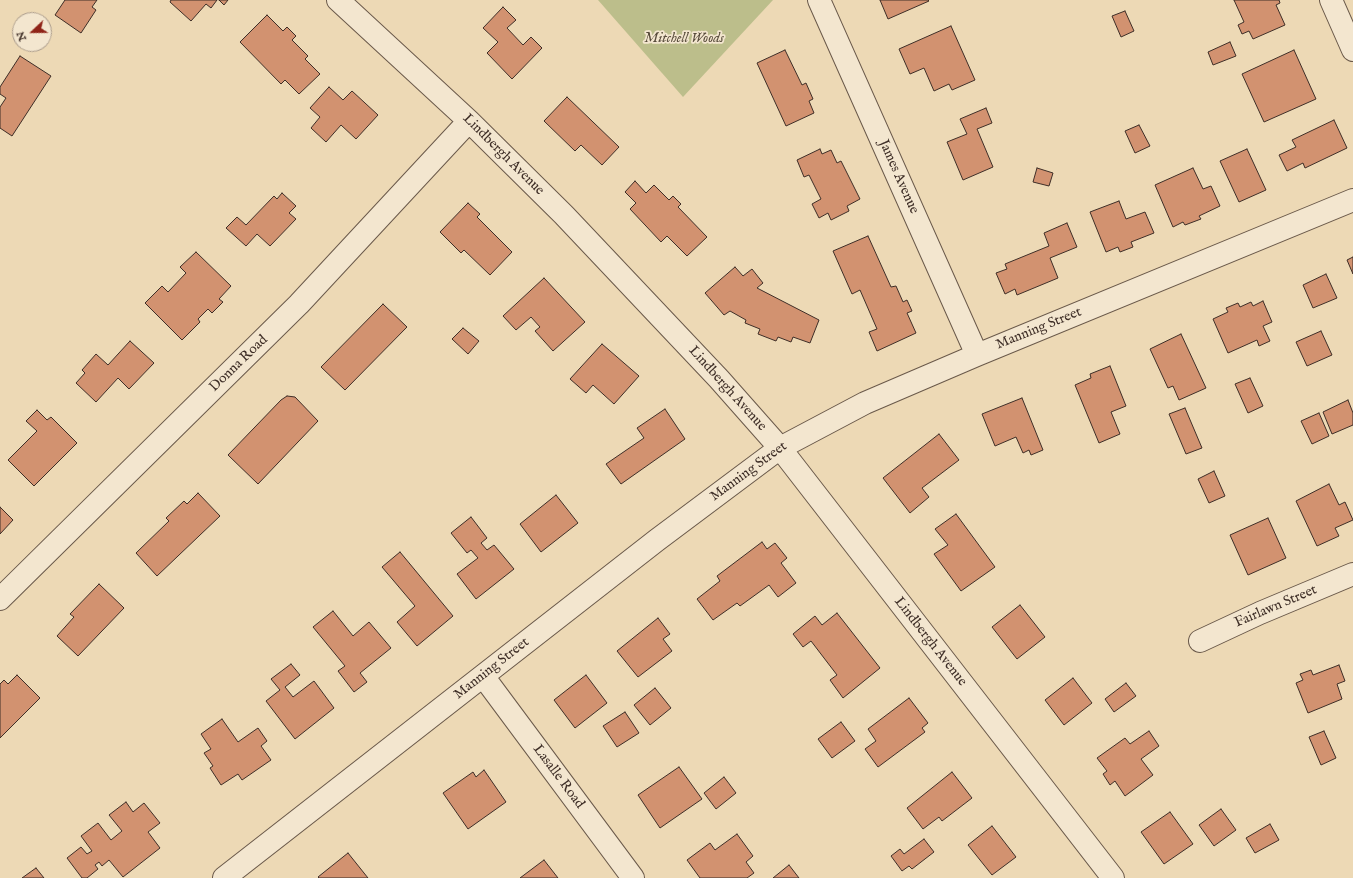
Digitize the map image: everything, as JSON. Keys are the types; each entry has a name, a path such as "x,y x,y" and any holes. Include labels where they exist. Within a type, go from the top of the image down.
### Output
{"street":[{"name":"Lindbergh Avenue","path":"338,0 469,121 612,266 719,379 780,448 1113,878"},
{"name":"James Avenue","path":"819,0 977,355"},
{"path":"1331,0 1353,50"},
{"name":"Donna Road","path":"0,598 299,304 469,121"},
{"name":"Manning Street","path":"224,878 657,540 780,448 865,404 977,355 1353,200"},
{"name":"Fairlawn Street","path":"1200,641 1260,613 1353,574"},
{"name":"Lasalle Road","path":"483,676 633,878"}],"green space":[{"name":"Mitchell Woods","path":"598,0 773,0 683,97"}],"building":[{"path":"65,0 97,0 92,7 96,10 81,33 55,15"},
{"path":"171,0 217,0 211,8 206,4 191,21 170,2"},
{"path":"219,0 228,0 224,5"},
{"path":"880,0 928,0 929,1 888,19"},
{"path":"1234,0 1279,0 1280,3 1276,5 1285,25 1253,39 1249,31 1242,34 1238,25 1244,22"},
{"path":"503,7 516,20 507,28 523,45 531,37 542,48 512,79 487,53 498,42 483,28"},
{"path":"1125,11 1134,31 1121,37 1112,16"},
{"path":"267,15 283,31 287,27 296,36 292,40 308,56 305,59 320,74 299,94 285,80 281,84 240,42"},
{"path":"951,26 975,80 952,90 949,84 934,91 924,68 910,74 899,49"},
{"path":"1230,42 1236,56 1213,65 1208,52"},
{"path":"785,50 802,85 806,83 813,99 809,101 814,113 786,126 757,63"},
{"path":"1294,50 1316,99 1264,122 1242,74"},
{"path":"20,56 51,76 12,136 0,128 0,107 6,98 0,94 0,87"},
{"path":"329,87 343,100 352,91 378,115 356,139 341,125 326,142 311,128 320,117 310,108"},
{"path":"567,97 619,147 602,165 581,145 575,151 544,121"},
{"path":"986,108 992,123 977,129 993,167 963,180 947,142 967,134 960,119"},
{"path":"1334,120 1347,148 1305,168 1303,163 1287,171 1279,155 1296,147 1292,140"},
{"path":"1139,125 1150,146 1135,153 1125,131"},
{"path":"820,149 822,154 831,150 837,163 841,161 860,199 847,206 849,211 831,220 828,213 819,218 812,204 821,199 809,175 804,177 797,160"},
{"path":"1247,149 1266,190 1239,202 1220,161"},
{"path":"1037,168 1053,173 1049,186 1033,182"},
{"path":"1193,168 1203,189 1211,186 1220,206 1199,216 1201,219 1185,225 1183,222 1173,227 1155,185"},
{"path":"635,181 646,193 654,185 669,200 673,196 681,204 678,207 707,237 687,256 667,236 661,242 630,209 636,203 625,192"},
{"path":"282,193 296,206 289,213 296,219 270,246 257,234 246,246 226,228 237,217 246,225 274,196 277,199"},
{"path":"1119,201 1126,219 1145,212 1154,233 1131,242 1133,247 1120,252 1118,247 1106,252 1090,212"},
{"path":"468,203 480,214 477,217 512,252 490,275 464,250 461,253 440,232"},
{"path":"1067,223 1077,247 1050,258 1058,278 1017,295 1015,289 1005,294 996,273 1007,269 1005,264 1049,246 1044,233"},
{"path":"868,236 891,287 896,286 903,302 907,300 912,311 907,313 916,333 877,351 869,332 877,329 860,290 852,294 833,251"},
{"path":"196,252 231,286 219,299 223,302 212,313 208,309 198,319 200,322 182,340 145,303 162,286 168,292 186,273 180,267"},
{"path":"1353,257 1353,274 1347,260"},
{"path":"735,267 743,276 752,269 763,283 757,288 819,320 810,343 793,337 791,342 778,337 776,341 758,334 760,329 745,323 746,320 730,311 724,315 705,293"},
{"path":"1326,274 1337,298 1313,308 1303,285"},
{"path":"544,278 585,322 553,351 535,331 540,327 531,317 516,330 503,316"},
{"path":"1263,301 1272,322 1263,326 1270,341 1259,346 1257,340 1228,353 1213,319 1228,312 1226,308 1238,303 1240,307 1251,302 1253,306"},
{"path":"383,304 407,327 345,390 321,367"},
{"path":"463,328 479,341 468,354 452,339"},
{"path":"1321,331 1332,355 1307,366 1296,342"},
{"path":"1181,334 1206,388 1179,400 1173,386 1168,388 1150,349"},
{"path":"130,341 154,363 129,389 118,378 96,402 76,383 85,373 82,370 96,354 108,365"},
{"path":"602,344 639,376 614,404 593,385 586,393 570,379"},
{"path":"1110,366 1126,406 1111,412 1120,434 1099,443 1075,385 1091,378 1090,374"},
{"path":"1250,378 1263,406 1248,413 1235,384"},
{"path":"287,396 295,397 318,421 258,484 228,455 281,400"},
{"path":"1022,398 1043,450 1031,455 1029,450 1023,453 1016,437 995,446 982,414"},
{"path":"1348,400 1353,413 1353,425 1332,434 1323,412"},
{"path":"1185,408 1202,448 1186,454 1169,414"},
{"path":"665,409 685,439 621,484 606,464 644,438 637,428"},
{"path":"37,410 47,420 51,417 77,443 34,486 8,460 37,431 26,421"},
{"path":"1319,413 1329,436 1312,444 1301,421"},
{"path":"939,434 959,460 922,488 929,497 910,513 883,478"},
{"path":"1214,471 1225,496 1209,503 1198,479"},
{"path":"1329,484 1339,505 1345,502 1353,520 1335,528 1339,536 1317,546 1296,501"},
{"path":"198,493 220,516 157,576 136,553 169,521 166,518 184,501 187,504"},
{"path":"556,495 578,523 541,552 520,524"},
{"path":"0,507 13,520 0,534"},
{"path":"956,514 995,567 961,591 934,554 948,545 935,529"},
{"path":"471,517 487,538 481,543 487,550 494,545 514,569 476,599 457,574 478,558 471,550 467,553 451,533"},
{"path":"1268,518 1286,558 1248,575 1230,535"},
{"path":"762,542 767,549 775,543 787,558 781,563 796,583 778,597 769,585 740,606 737,603 713,620 697,599 720,581 717,576"},
{"path":"400,552 453,616 417,646 397,622 415,606 382,567"},
{"path":"99,584 124,608 78,656 57,636 74,617 70,614"},
{"path":"1020,605 1045,637 1017,659 992,627"},
{"path":"333,611 353,636 369,622 391,648 360,673 367,682 354,692 338,671 345,666 313,627"},
{"path":"837,613 880,668 843,698 830,680 837,675 811,641 803,647 793,634 815,616 822,625"},
{"path":"658,618 670,634 663,639 672,651 638,677 617,651"},
{"path":"291,664 300,675 285,687 293,697 314,681 334,708 295,739 266,701 280,690 271,679"},
{"path":"1339,665 1345,681 1337,684 1342,699 1308,713 1296,683 1303,680 1300,674 1311,670 1313,675"},
{"path":"17,675 40,698 0,738 0,684 4,680 8,684"},
{"path":"586,675 607,703 575,728 554,700"},
{"path":"1073,678 1092,703 1064,725 1045,700"},
{"path":"1126,683 1136,696 1114,712 1105,699"},
{"path":"655,688 671,708 650,725 634,705"},
{"path":"909,698 928,723 922,728 925,732 878,767 865,749 876,741 868,729"},
{"path":"625,712 639,733 617,747 603,726"},
{"path":"222,719 238,742 258,728 267,741 261,746 271,760 242,780 238,774 221,785 210,768 213,766 204,753 211,749 201,734"},
{"path":"841,722 855,741 832,758 818,739"},
{"path":"1149,731 1159,746 1141,759 1153,775 1125,796 1115,781 1110,785 1103,774 1107,771 1097,758 1125,738 1130,744"},
{"path":"1324,731 1336,758 1321,765 1309,737"},
{"path":"679,767 702,799 660,828 638,795"},
{"path":"484,770 506,802 468,829 443,793 473,772 476,777"},
{"path":"952,772 972,798 942,821 939,817 923,829 907,808"},
{"path":"724,777 736,793 716,809 704,793"},
{"path":"126,802 133,812 144,803 160,823 148,832 160,848 123,877 109,860 102,866 99,862 95,865 98,869 87,878 82,878 67,858 81,847 87,854 92,851 81,836 98,823 111,840 122,831 109,815"},
{"path":"1221,809 1236,830 1214,846 1199,825"},
{"path":"1170,812 1193,844 1164,864 1141,832"},
{"path":"1270,824 1279,840 1255,853 1246,838"},
{"path":"992,826 1016,857 992,875 968,845"},
{"path":"737,834 753,856 746,862 754,873 747,878 700,878 687,860 710,843 715,850"},
{"path":"924,839 934,852 912,869 909,866 902,871 891,856 900,849 904,854"},
{"path":"348,853 368,878 318,877"},
{"path":"544,860 558,878 520,878"},
{"path":"789,865 799,878 773,878"},
{"path":"36,868 44,878 22,878"}]}
